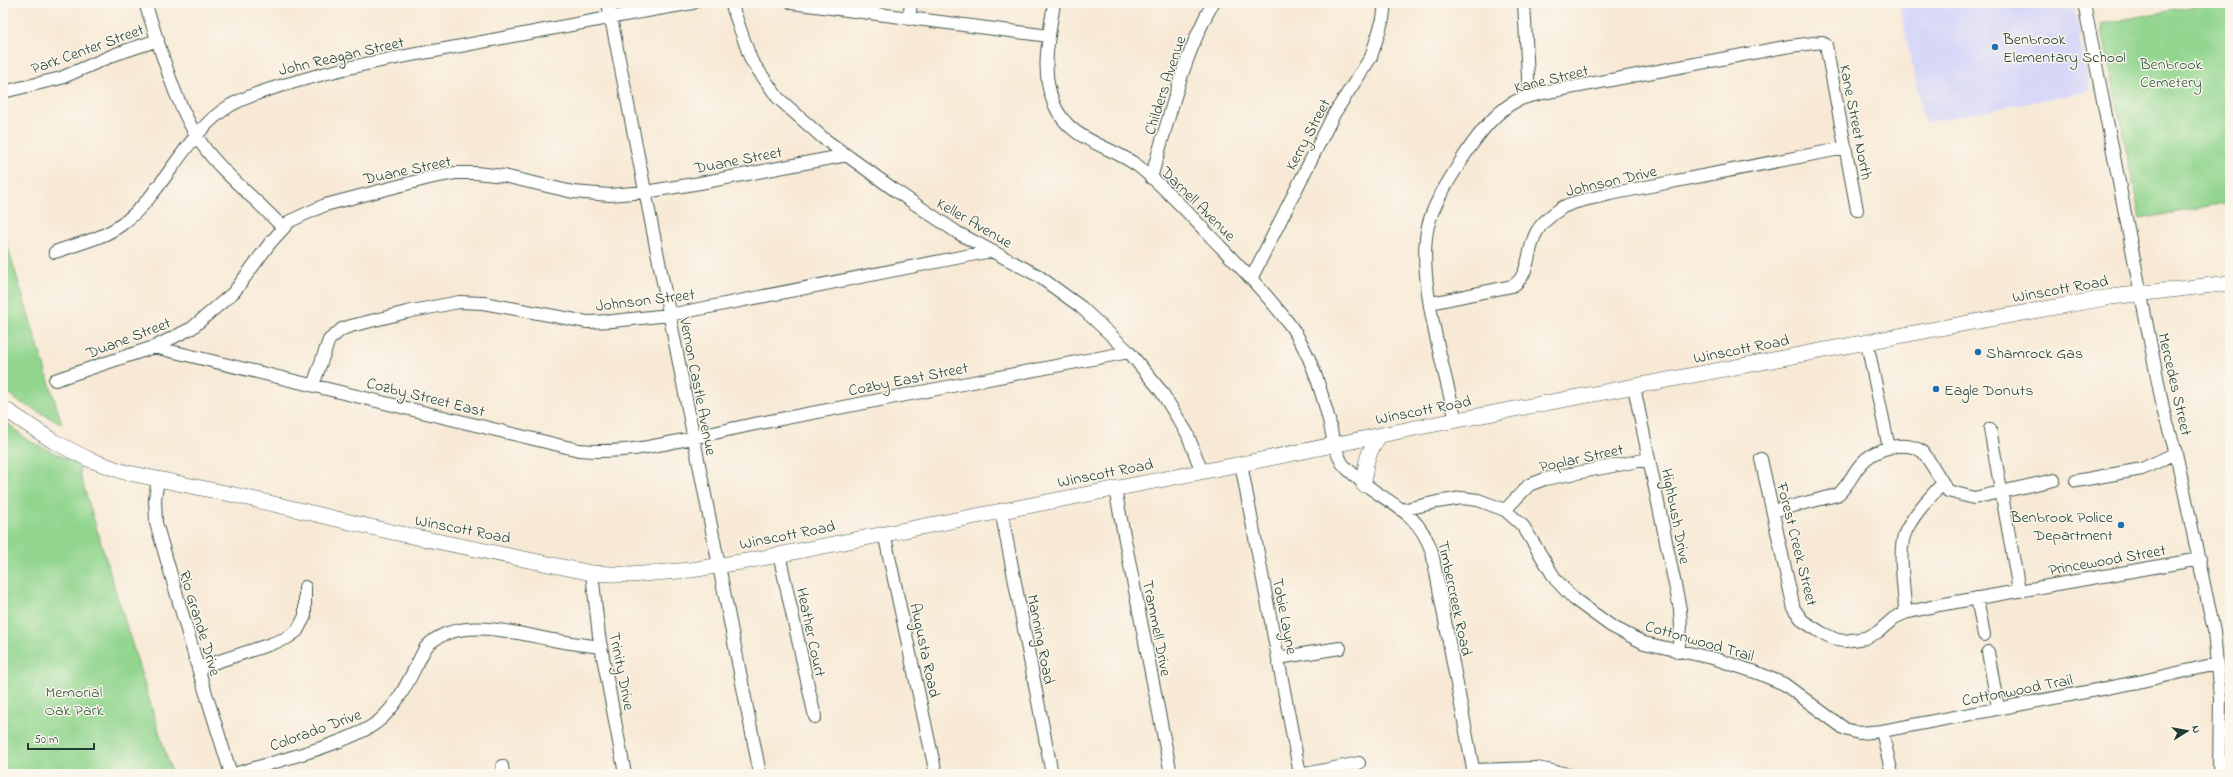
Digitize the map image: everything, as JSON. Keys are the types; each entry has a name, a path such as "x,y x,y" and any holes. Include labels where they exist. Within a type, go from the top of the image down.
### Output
{"main road":[{"name":"Winscott Road","path":"3,408 52,441 88,459 124,472 235,495 392,532 592,573 630,576 719,565 779,554 1456,421 1951,326 2111,297 2230,283"},
{"path":"1364,484 1365,465 1368,452 1379,436"}],"street":[{"path":"145,3 178,100 196,135 214,159 284,228"},
{"name":"Vernon Castle Avenue","path":"608,3 760,774"},
{"name":"John Reagan Street","path":"55,252 104,235 121,225 157,189 196,135 216,114 233,104 276,87 344,67 610,16 693,3"},
{"name":"Keller Avenue","path":"731,3 751,60 768,86 795,115 896,191 958,233 1037,275 1081,307 1129,352 1175,412 1187,433 1202,472"},
{"path":"792,3 1049,36"},
{"path":"909,19 911,3"},
{"name":"Darnell Avenue","path":"1054,3 1045,61 1047,82 1055,106 1063,119 1074,131 1091,142 1113,150 1139,166 1251,279 1291,326 1314,368 1335,445"},
{"name":"Childers Avenue","path":"1151,178 1184,72 1199,30 1213,3"},
{"name":"Kerry Street","path":"1251,279 1334,114 1371,57 1385,3"},
{"path":"1524,3 1529,96"},
{"name":"Mercedes Street","path":"2084,3 2164,413 2176,454 2200,559 2214,631 2220,698 2219,774"},
{"name":"Park Center Street","path":"3,92 61,78 116,54 158,40"},
{"name":"Kane Street","path":"1456,421 1426,276 1425,246 1428,226 1433,212 1470,147 1485,128 1506,106 1529,96 1790,46 1822,42"},
{"name":"Kane Street North","path":"1822,42 1826,45 1857,210"},
{"name":"Johnson Drive","path":"1431,303 1512,286 1519,282 1523,277 1530,249 1537,231 1550,217 1572,204 1610,194 1845,148"},
{"name":"Duane Street","path":"55,380 154,347 192,328 234,292 290,221 325,205 432,177 455,173 476,173 504,176 574,192 610,195 645,192 847,155"},
{"name":"Johnson Street","path":"312,385 329,340 333,336 351,326 407,312 459,302 483,303 587,322 614,322 669,315 991,251"},
{"path":"1867,343 1889,448"},
{"name":"Cozby Street East","path":"154,347 578,450 616,451 653,446 693,437"},
{"name":"Cozby East Street","path":"693,437 1129,352"},
{"name":"Highbush Drive","path":"1634,387 1680,609 1681,626 1678,652"},
{"path":"1990,429 2019,590"},
{"name":"Timbercreek Road","path":"1335,445 1341,462 1364,484 1416,521 1427,536 1432,552 1473,772"},
{"path":"1773,511 1837,495 1843,491 1861,464 1876,451 1903,446 1923,453 1948,491 1974,498 2054,480"},
{"path":"2076,481 2142,469 2176,454"},
{"name":"Poplar Street","path":"1505,510 1529,485 1545,479 1649,459"},
{"name":"Forest Creek Street","path":"1761,459 1794,609 1803,621 1827,636 1845,641 1865,638 1878,632 1894,618 1905,613 2019,590"},
{"name":"Tobie Layne","path":"1241,464 1300,774"},
{"name":"Rio Grande Drive","path":"158,479 155,499 156,523 198,668 232,774"},
{"path":"1905,613 1902,552 1904,534 1924,504 1943,483"},
{"name":"Trammell Drive","path":"1115,489 1171,774"},
{"name":"Cottonwood Trail","path":"1402,510 1462,498 1478,500 1505,510 1523,526 1556,580 1574,599 1611,626 1644,643 1678,652 1716,659 1758,673 1784,684 1845,729 1859,733 1882,731 2138,682 2216,664"},
{"name":"Manning Road","path":"1001,510 1052,774"},
{"name":"Augusta Road","path":"884,533 936,774"},
{"name":"Heather Court","path":"779,554 815,717"},
{"name":"Princewood Street","path":"2019,590 2200,559"},
{"name":"Trinity Drive","path":"592,573 601,647 625,774"},
{"path":"198,668 287,638 297,631 305,616 305,587"},
{"path":"1977,598 1984,635"},
{"name":"Colorado Drive","path":"232,774 319,747 372,726 390,710 426,647 431,642 446,634 465,629 495,629 572,644 601,647"},
{"path":"1278,658 1340,648"},
{"path":"1988,652 1998,708"},
{"path":"1882,731 1892,774"},
{"path":"1305,774 1359,764"},
{"path":"1473,772 1538,768 1568,774"}],"shaded area":[{"name":"Benbrook Elementary School","path":"1899,3 2073,3 2090,91 1924,123"}],"green space":[{"name":"Benbrook Cemetery","path":"2210,3 2230,3 2230,202 2140,219 2101,24"},
{"path":"3,232 62,424 16,400 3,385"},
{"name":"Memorial Oak Park","path":"3,419 27,440 80,465 80,475 172,774 3,774"}],"place":[{"name":"Benbrook Elementary School","path":"1995,47"},
{"name":"Shamrock Gas","path":"1978,352"},
{"name":"Eagle Donuts","path":"1936,389"},
{"name":"Benbrook Police Department","path":"2121,525"}]}
